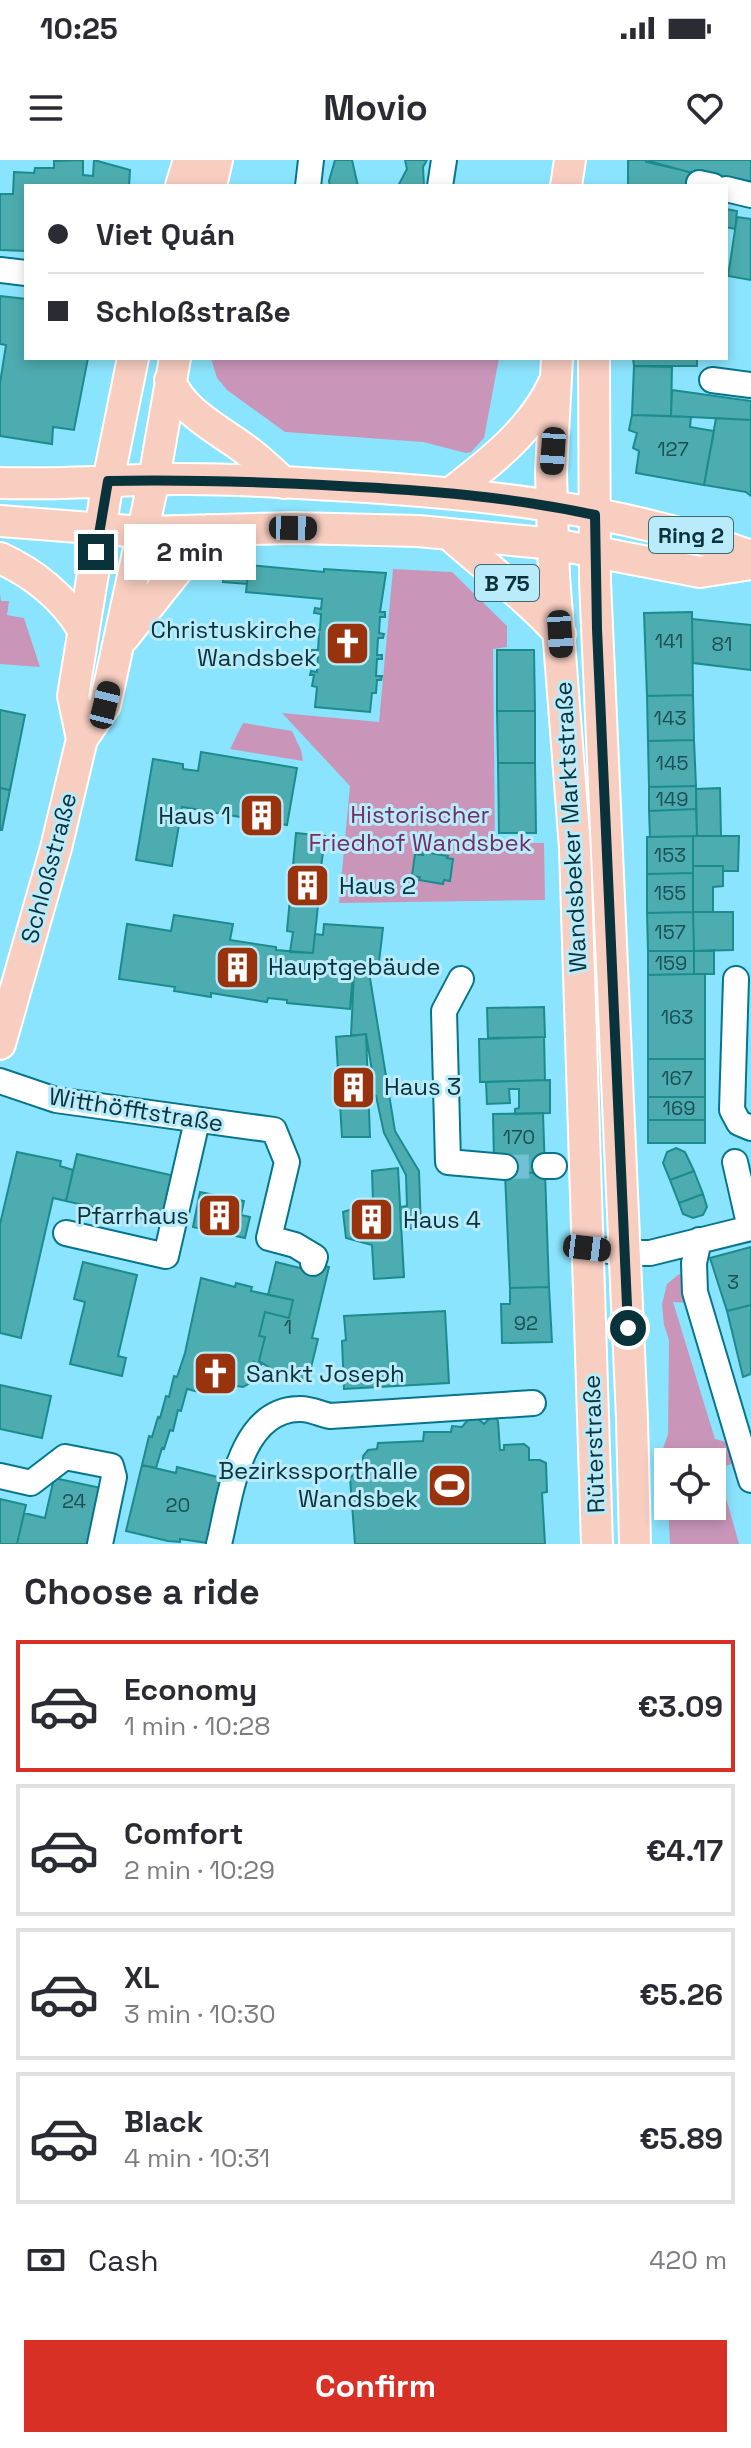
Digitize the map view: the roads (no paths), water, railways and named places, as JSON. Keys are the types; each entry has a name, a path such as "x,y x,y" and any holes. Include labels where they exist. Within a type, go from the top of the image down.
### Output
{"main road":[{"path":"182,184 189,160"},
{"path":"211,184 217,160"},
{"name":"Schloßstraße","path":"82,739 73,696 108,481 133,360"},
{"name":"Wandsbeker Marktstraße","path":"594,360 595,553 624,1253"},
{"path":"452,492 516,439 542,405 557,368"},
{"name":"Wandsbeker Marktstraße","path":"557,368 552,505 575,848 587,1248"},
{"path":"172,369 179,397 284,483"},
{"name":"Schloßstraße","path":"0,1044 52,861 82,739 105,705 154,479 172,369"},
{"name":"Ring 2","path":"0,483 154,479 452,492 552,505 697,536 751,556"},
{"name":"Ring 2","path":"0,521 143,532 293,528 418,531 554,544 700,572 751,564"},
{"path":"121,642 209,530"},
{"name":"B 75","path":"450,535 534,605 560,634"},
{"path":"0,558 59,597 74,613 83,630"},
{"name":"Rüterstraße","path":"587,1248 597,1544"},
{"name":"Rüterstraße","path":"624,1253 635,1544"}],"street":[{"path":"308,184 311,160"},
{"path":"440,184 444,160"},
{"path":"728,189 751,195"},
{"path":"0,270 24,273"},
{"path":"712,380 751,385"},
{"path":"450,535 452,492"},
{"path":"461,979 444,1011 448,1162 505,1167"},
{"path":"736,979 732,1110 739,1123 751,1128"},
{"name":"Witthöfftstraße","path":"0,1081 56,1100 274,1130 287,1162 269,1238 295,1245 315,1257 313,1263"},
{"path":"66,1233 166,1256 197,1121"},
{"path":"587,1248 650,1253 750,1228 735,1162"},
{"path":"699,1240 694,1263 695,1292 751,1480"},
{"path":"219,1544 242,1451 258,1429 279,1414 298,1408 330,1416 533,1403"},
{"path":"0,1476 31,1483 65,1457 111,1466 114,1477 100,1544"}],"tunnel":[{"path":"505,1167 545,1166"}],"place":[{"name":"Christuskirche Wandsbek","path":"348,644"},
{"name":"Haus 1","path":"262,816"},
{"name":"Haus 2","path":"308,886"},
{"name":"Hauptgebäude","path":"237,967"},
{"name":"Haus 3","path":"353,1087"},
{"name":"Pfarrhaus","path":"220,1216"},
{"name":"Haus 4","path":"372,1220"},
{"name":"Sankt Joseph","path":"215,1374"},
{"name":"Bezirkssporthalle Wandsbek","path":"449,1485"}],"park label":[{"name":"Historischer Friedhof Wandsbek","path":"420,829"}]}
